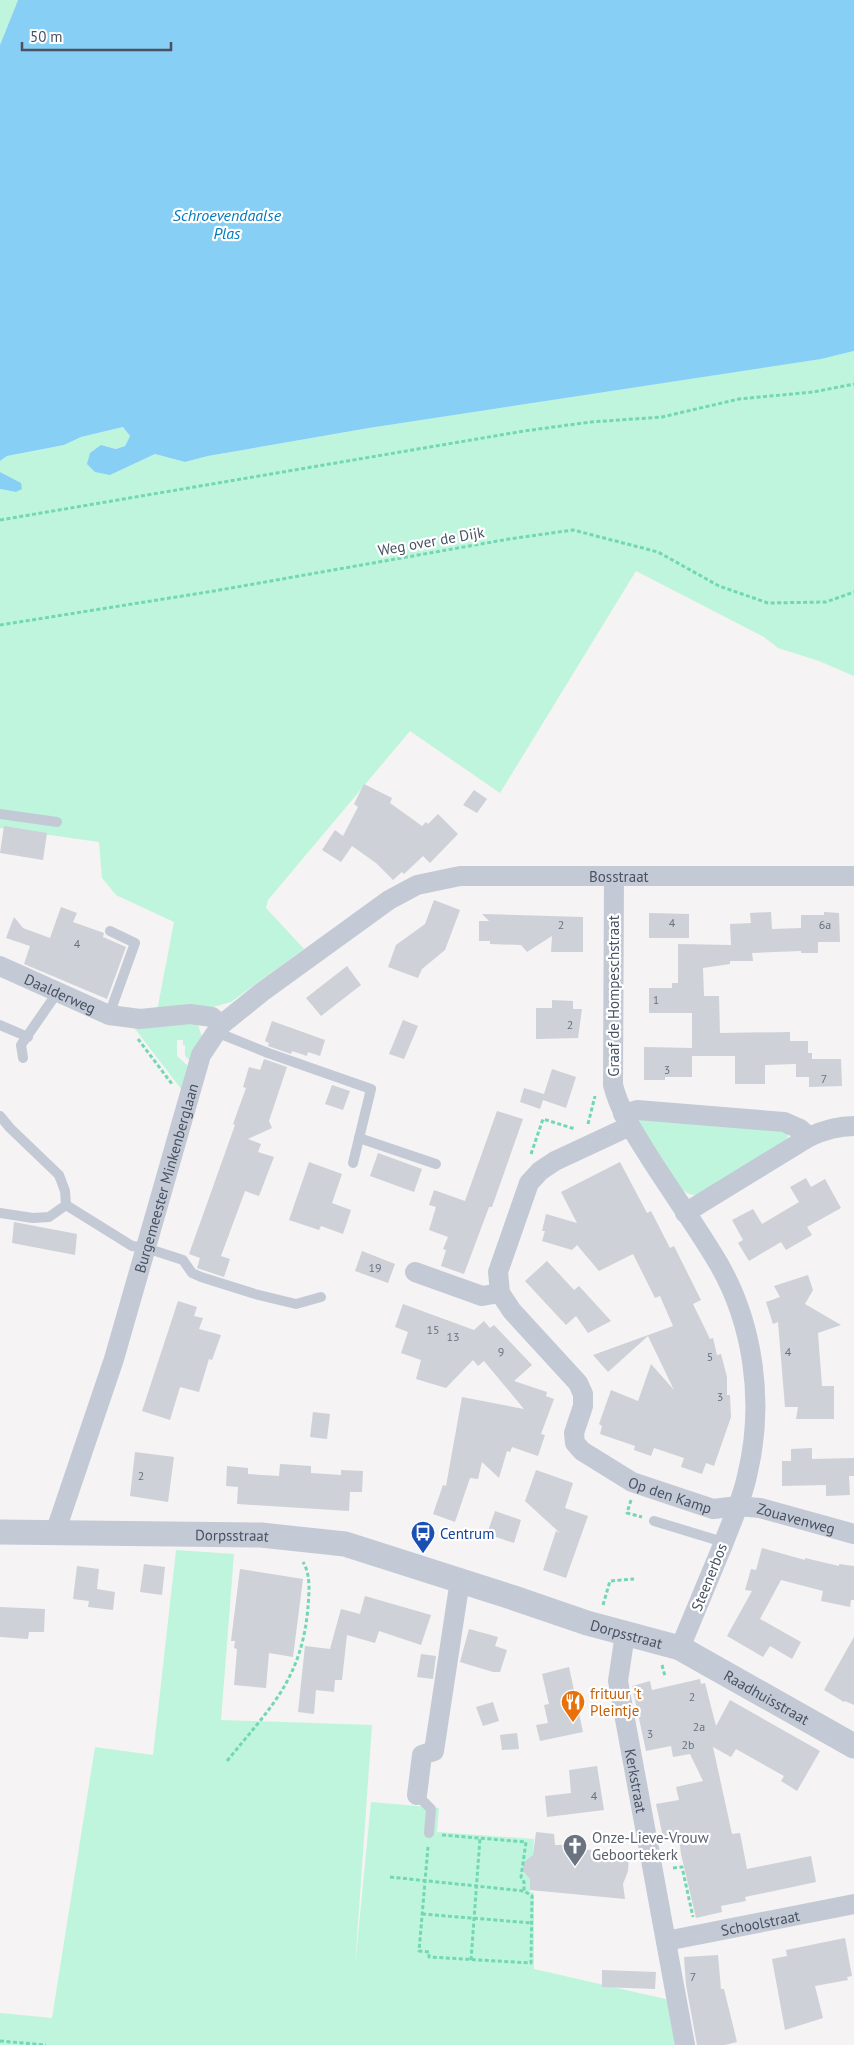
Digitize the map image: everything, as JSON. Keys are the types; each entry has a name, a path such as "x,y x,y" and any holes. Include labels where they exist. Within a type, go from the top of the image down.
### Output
{"street":[{"name":"Bosstraat","path":"390,900 416,885 460,876 854,876"},
{"name":"Graaf de Hompeschstraat","path":"614,876 613,1084 626,1120 685,1213"},
{"name":"Burgemeester Minkenberglaan","path":"55,1533 114,1359 201,1055 218,1029 262,992 390,900"},
{"name":"Daalderweg","path":"0,966 57,993 115,1016 140,1019 190,1014 212,1017 218,1029"},
{"path":"416,1272 482,1296 500,1293 498,1272 529,1183 540,1171 626,1120 637,1110 784,1122 800,1128 809,1137"},
{"path":"738,1506 748,1475 753,1433 755,1400 752,1362 734,1293 715,1258 685,1213 809,1137 841,1126 854,1126"},
{"name":"Op den Kamp","path":"500,1293 512,1311 578,1383 583,1394 583,1406 574,1433 575,1443 582,1451 636,1484 712,1509 738,1506"},
{"name":"Zouavenweg","path":"738,1506 760,1508 854,1534"},
{"name":"Steenerbos","path":"680,1648 738,1506"},
{"name":"Dorpsstraat","path":"0,1532 261,1535 345,1544 625,1634 680,1648"},
{"path":"417,1795 422,1755 434,1750 460,1580"},
{"name":"Kerkstraat","path":"625,1634 618,1681 685,2045"},
{"name":"Raadhuisstraat","path":"680,1648 854,1746"},
{"name":"Schoolstraat","path":"666,1941 854,1904"}],"lane":[{"path":"0,814 57,822"},
{"path":"110,932 135,943 115,1016"},
{"path":"23,1058 21,1045 57,993"},
{"path":"0,1025 28,1037"},
{"path":"218,1029 268,1053 371,1089 353,1163"},
{"path":"0,1116 59,1175 65,1190 66,1205"},
{"path":"359,1138 436,1164"},
{"path":"66,1205 132,1246 146,1248 183,1260 192,1274 255,1294 296,1304 321,1297"},
{"path":"0,1213 33,1218 49,1217 66,1205"},
{"path":"654,1521 723,1542"},
{"path":"417,1795 431,1810 429,1833"}],"path":[{"path":"0,520 524,431 591,422 662,417 739,399 813,392 854,384"},
{"name":"Weg over de Dijk","path":"0,625 243,586 509,538 573,530 658,552 719,586 768,603 826,602 854,592"},
{"path":"115,1016 180,1093 189,1099"},
{"path":"529,1183 523,1177 543,1118 577,1129"},
{"path":"636,1484 627,1513 654,1521"},
{"path":"227,1761 272,1707 291,1676 298,1658 306,1630 309,1593 305,1564 297,1553 296,1538"},
{"path":"602,1606 610,1581 634,1579"},
{"path":"390,1878 425,1882 476,1887 524,1891 532,1896 531,1964 429,1957 429,1952 419,1951 425,1882 429,1833 526,1842 521,1877 524,1882 524,1891"},
{"path":"471,1960 480,1838"},
{"path":"653,1872 682,1867 696,1935"},
{"path":"422,1914 532,1923"},
{"path":"0,2041 46,2045"}],"green space":[{"path":"0,0 18,0 0,45"},
{"path":"854,351 854,676 819,661 778,648 764,637 636,571 500,793 410,731 268,900 266,908 304,949 231,1002 213,1007 157,1011 174,922 116,895 102,878 99,842 0,828 0,489 16,492 9,477 0,472 0,461 7,456 64,445 81,437 123,427 130,436 125,446 117,449 101,445 110,475 155,454 185,462 208,456 369,428 820,359"},
{"path":"191,1020 198,1025 202,1037 190,1061 185,1056 183,1040 177,1040 177,1056 189,1067 182,1090 132,1025"},
{"path":"648,1115 787,1132 788,1136 785,1143 702,1194 693,1195 680,1187 638,1121"},
{"path":"176,1550 234,1554 221,1720 372,1725 355,1966 371,1802 439,1808 437,1832 534,1839 530,1892 534,1893 534,1969 670,2000 678,2045 0,2045 0,2013 52,2018 95,1747 153,1755"}],"water":[{"name":"Schroevendaalse Plas","path":"18,0 854,0 854,351 821,359 369,428 208,456 185,462 155,454 110,475 95,472 87,464 90,453 101,445 116,449 125,446 130,436 123,427 81,437 64,445 7,456 0,461 0,45"},
{"path":"0,472 21,483 22,489 16,492 0,489"}],"building":[{"path":"364,784 392,798 390,803 422,826 426,822 428,824 438,814 458,834 430,863 423,856 404,874 402,872 393,880 376,863 352,846 341,862 322,850 335,830 343,836 358,807 354,804"},
{"path":"474,790 487,799 477,813 463,805"},
{"path":"4,826 47,833 43,860 0,853"},
{"path":"434,900 460,910 445,950 422,969 418,978 388,967 396,945 425,924"},
{"path":"61,907 77,913 73,922 104,933 103,937 126,947 107,999 24,964 30,946 6,938 14,917 23,928 50,938"},
{"path":"771,912 772,929 801,928 801,915 824,915 824,912 839,913 840,942 818,942 818,953 801,953 801,951 752,953 753,961 730,961 730,964 703,968 704,996 719,996 720,1033 790,1032 790,1041 808,1041 808,1053 812,1053 812,1059 841,1059 842,1086 809,1087 809,1077 796,1077 796,1064 765,1065 765,1084 735,1084 735,1056 692,1056 692,1077 665,1077 665,1080 644,1080 644,1047 692,1048 692,1013 649,1013 649,988 672,988 672,983 678,983 678,944 731,945 730,924 751,923 750,913"},
{"path":"649,913 689,914 689,938 649,938"},
{"path":"482,914 583,917 583,952 551,952 552,936 527,952 521,945 490,944 490,941 479,941 479,921 489,921"},
{"path":"347,966 361,985 321,1016 306,998"},
{"path":"552,1000 573,1001 573,1009 582,1009 578,1038 536,1039 536,1008 552,1008"},
{"path":"403,1020 418,1026 404,1059 389,1054"},
{"path":"272,1021 325,1040 320,1056 308,1052 307,1056 292,1051 291,1054 268,1046 269,1043 265,1041"},
{"path":"264,1059 287,1067 269,1121 272,1128 248,1139 261,1144 258,1152 274,1157 259,1196 245,1191 221,1256 230,1259 224,1277 197,1268 200,1258 189,1254 235,1125 233,1124 246,1088 243,1087 249,1067 260,1070"},
{"path":"552,1069 576,1077 566,1108 543,1100 540,1109 520,1102 524,1088 544,1094"},
{"path":"332,1085 350,1091 343,1110 325,1104"},
{"path":"497,1111 523,1119 492,1207 489,1207 464,1274 441,1266 446,1250 443,1249 448,1237 429,1230 436,1207 429,1205 434,1190 465,1201"},
{"path":"378,1153 422,1169 414,1192 370,1176"},
{"path":"309,1162 342,1174 332,1203 351,1210 343,1234 321,1226 319,1230 289,1220"},
{"path":"620,1162 647,1213 651,1211 670,1248 674,1246 701,1300 693,1304 710,1339 713,1338 717,1355 721,1354 727,1377 727,1395 730,1395 731,1417 714,1466 706,1463 702,1474 681,1467 684,1458 654,1448 651,1456 634,1450 635,1446 600,1434 602,1426 599,1424 611,1390 638,1401 651,1364 674,1390 648,1336 608,1372 593,1355 673,1326 660,1296 655,1298 633,1254 599,1271 577,1245 572,1250 542,1241 545,1231 542,1231 546,1214 577,1223 561,1192"},
{"path":"806,1178 811,1187 825,1179 841,1208 807,1227 812,1235 786,1250 781,1242 749,1261 738,1243 743,1240 732,1220 753,1209 762,1224 799,1202 790,1187"},
{"path":"14,1222 77,1234 75,1255 12,1243"},
{"path":"362,1251 395,1264 388,1283 355,1271"},
{"path":"547,1261 574,1290 579,1286 611,1321 588,1333 576,1316 566,1325 525,1281"},
{"path":"808,1275 813,1290 805,1304 841,1325 818,1333 822,1386 834,1386 834,1419 796,1419 798,1407 785,1407 778,1322 773,1324 766,1302 780,1297 774,1286"},
{"path":"178,1301 197,1307 194,1316 203,1318 199,1329 221,1335 212,1360 209,1359 199,1392 180,1387 170,1420 142,1411"},
{"path":"403,1304 474,1330 484,1321 490,1328 494,1325 532,1365 514,1381 547,1392 546,1396 554,1399 541,1434 545,1435 538,1456 512,1447 510,1452 507,1451 499,1478 482,1462 478,1479 470,1478 455,1522 433,1514 443,1485 446,1486 462,1397 524,1409 484,1361 478,1366 473,1360 446,1388 416,1379 421,1360 401,1353 408,1332 395,1327"},
{"path":"313,1412 330,1414 327,1439 310,1437"},
{"path":"812,1448 812,1459 854,1458 854,1476 849,1476 850,1495 826,1496 826,1485 782,1486 782,1461 791,1461 791,1449"},
{"path":"135,1452 174,1457 168,1502 130,1496"},
{"path":"280,1464 311,1466 311,1473 341,1475 341,1470 363,1471 362,1492 350,1492 349,1511 237,1504 238,1487 226,1486 227,1466 248,1468 248,1474 279,1476"},
{"path":"536,1470 573,1483 565,1508 588,1516 566,1578 543,1570 556,1531 560,1533 525,1501"},
{"path":"495,1511 521,1520 514,1543 487,1534"},
{"path":"762,1548 805,1560 805,1558 839,1566 839,1564 854,1566 854,1600 851,1600 850,1607 821,1601 823,1591 781,1580 760,1619 801,1642 792,1659 770,1646 763,1657 727,1636 752,1591 745,1590 751,1569 756,1570"},
{"path":"144,1564 165,1567 162,1595 140,1592"},
{"path":"77,1566 99,1569 97,1589 115,1592 113,1610 88,1607 89,1601 73,1599"},
{"path":"240,1569 303,1579 293,1657 269,1653 266,1688 234,1685 237,1649 234,1648 235,1641 231,1641"},
{"path":"365,1596 431,1615 421,1645 379,1631 375,1643 347,1635 342,1680 335,1680 334,1692 316,1690 314,1714 298,1712 305,1646 330,1649 341,1609 360,1614"},
{"path":"0,1607 45,1609 44,1632 29,1632 28,1639 0,1637"},
{"path":"469,1629 498,1637 495,1646 507,1650 500,1672 493,1672 460,1662"},
{"path":"854,1637 854,1705 844,1702 824,1690"},
{"path":"421,1654 436,1656 433,1679 417,1677"},
{"path":"569,1667 583,1732 540,1741 536,1725 548,1723 544,1705 549,1704 542,1674"},
{"path":"700,1679 701,1684 705,1683 716,1726 730,1700 820,1751 797,1791 781,1781 784,1776 736,1749 731,1757 713,1747 732,1834 740,1833 747,1869 811,1856 816,1882 745,1897 746,1901 721,1906 722,1912 696,1918 679,1838 664,1842 656,1804 679,1800 676,1787 703,1781 690,1754 673,1757 671,1746 646,1751 632,1686 650,1681 652,1690"},
{"path":"493,1702 499,1721 483,1726 476,1707"},
{"path":"517,1733 519,1749 502,1750 500,1735"},
{"path":"597,1766 604,1810 547,1817 545,1796 571,1793 569,1770"},
{"name":"Onze-Lieve-Vrouw Geboortekerk","path":"536,1832 554,1834 555,1845 573,1845 572,1848 629,1854 628,1871 623,1884 625,1899 530,1890 530,1879 524,1872 523,1867 524,1862 533,1855"},
{"path":"845,1938 852,1976 847,1977 848,1980 815,1986 823,2018 785,2030 772,1959 787,1956 786,1950"},
{"path":"718,1955 721,1989 724,1989 737,2042 725,2045 697,2045 686,1985 684,1957"},
{"path":"602,1970 656,1972 655,1989 602,1987"}],"place":[{"name":"Centrum","path":"423,1554"},
{"name":"frituur 't Pleintje","path":"573,1723"},
{"name":"Onze-Lieve-Vrouw Geboortekerk","path":"575,1867"}]}
